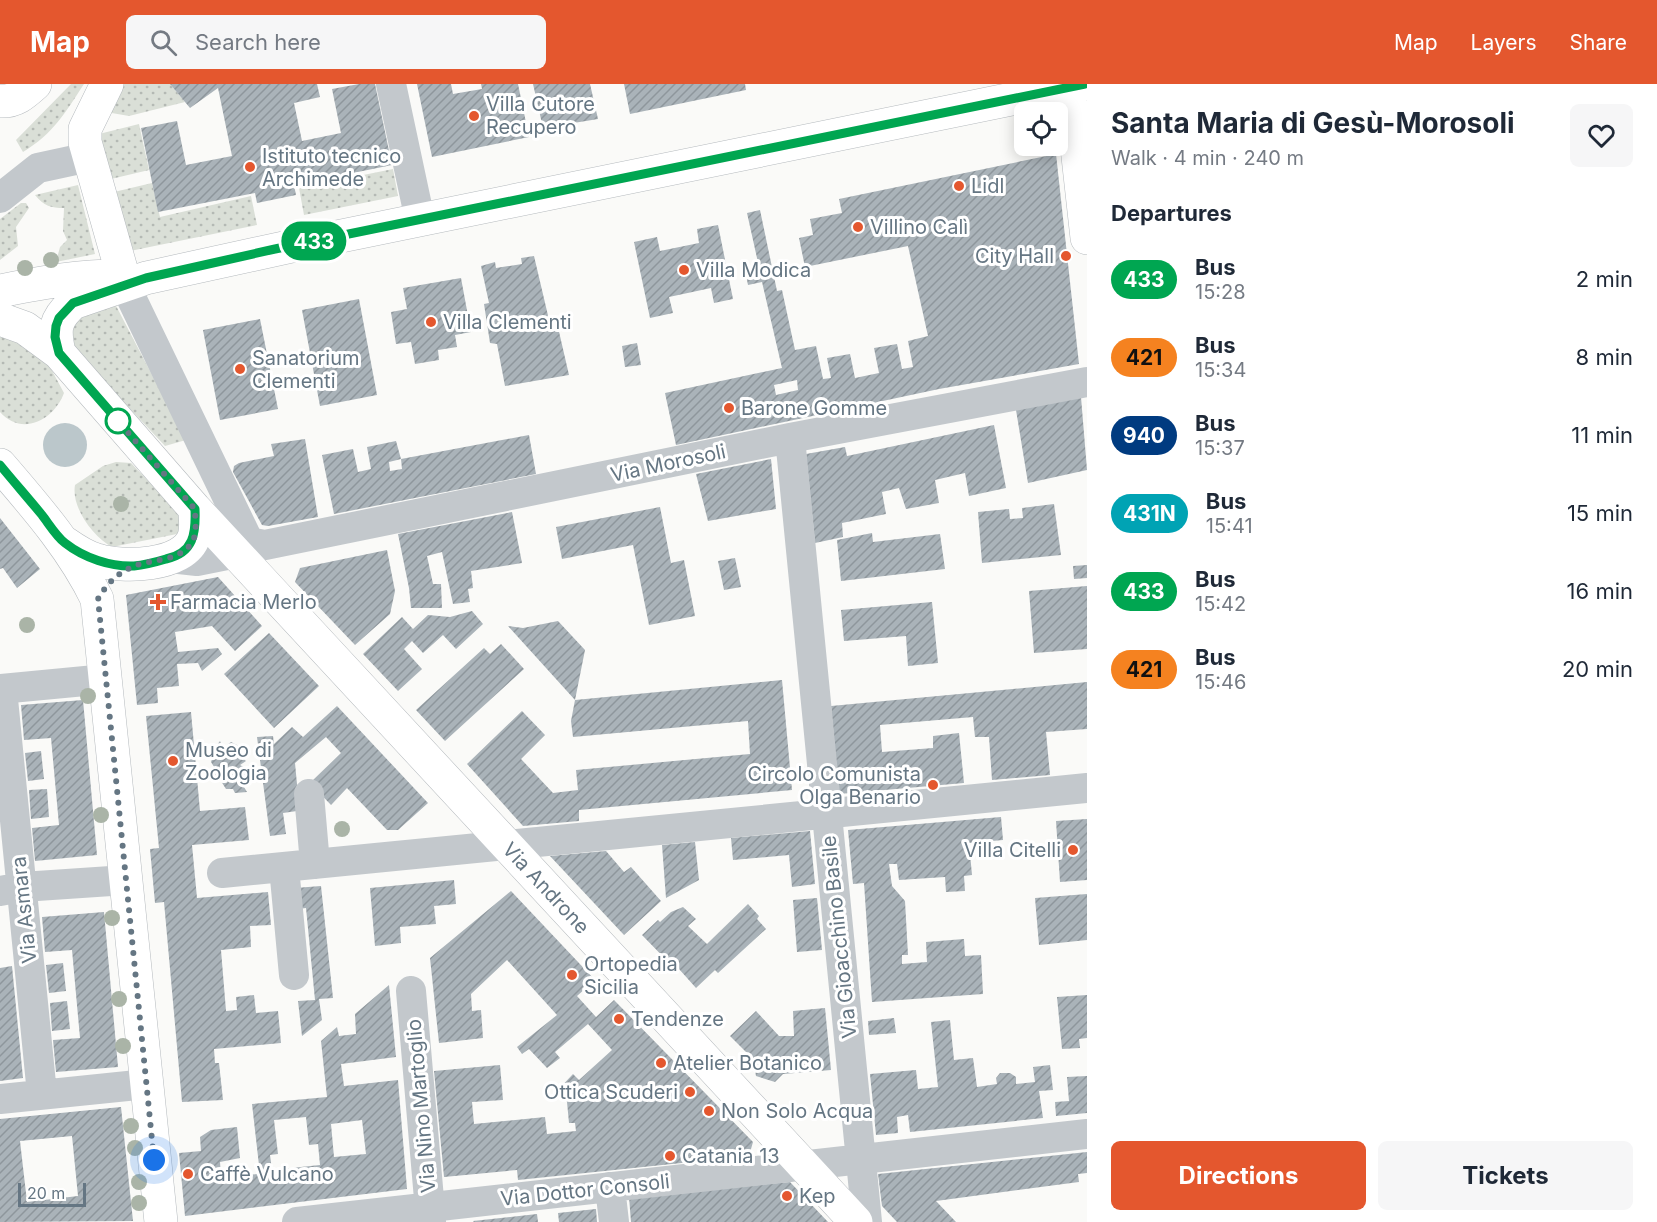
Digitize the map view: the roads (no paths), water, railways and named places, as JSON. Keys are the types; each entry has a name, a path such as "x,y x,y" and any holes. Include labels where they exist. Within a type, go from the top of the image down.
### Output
{"main road":[{"path":"0,101 5,102 22,96 35,84"},
{"path":"107,84 85,129 85,142 131,279"},
{"path":"59,353 55,337 56,326 67,309 73,303 131,279 1068,87 1087,238"},
{"path":"0,291 52,280 90,276 131,279"},
{"path":"0,307 52,280"},
{"name":"Via Androne","path":"0,319 25,328 59,353 195,509 236,544 507,846 856,1222"},
{"path":"0,465 63,542 98,599 161,1222"},
{"path":"63,542 79,553 97,560 135,566 170,558 186,549 194,539 195,509"}],"street":[{"path":"391,84 420,220"},
{"path":"0,198 38,168 89,157"},
{"path":"131,279 236,544"},
{"name":"Via Morosoli","path":"170,558 197,561 236,544 265,545 790,438 1087,382"},
{"name":"Via Gioacchino Basile","path":"790,438 867,1222"},
{"path":"98,599 113,579 135,566"},
{"path":"2,699 106,679"},
{"name":"Via Asmara","path":"2,699 11,889 42,1094"},
{"path":"222,873 1087,788"},
{"path":"309,794 315,864"},
{"path":"284,867 294,975"},
{"path":"11,889 126,880"},
{"name":"Via Nino Martoglio","path":"411,991 431,1215"},
{"path":"0,1098 147,1084"},
{"name":"Via Dottor Consoli","path":"297,1222 431,1215 610,1187 1087,1134"},
{"path":"610,1187 614,1222"}],"place":[{"name":"Villa Cutore Recupero","path":"474,116"},
{"name":"Istituto tecnico Archimede","path":"250,167"},
{"name":"Lidl","path":"959,186"},
{"name":"Villino Calì","path":"858,227"},
{"name":"City Hall","path":"1066,256"},
{"name":"Villa Modica","path":"684,270"},
{"name":"Villa Clementi","path":"431,322"},
{"name":"Sanatorium Clementi","path":"240,369"},
{"name":"Barone Gomme","path":"729,408"},
{"name":"Farmacia Merlo","path":"158,602"},
{"name":"Museo di Zoologia","path":"173,761"},
{"name":"Circolo Comunista Olga Benario","path":"933,785"},
{"name":"Villa Citelli","path":"1073,850"},
{"name":"Ortopedia Sicilia","path":"572,975"},
{"name":"Tendenze","path":"619,1019"},
{"name":"Atelier Botanico","path":"661,1063"},
{"name":"Ottica Scuderi","path":"690,1092"},
{"name":"Non Solo Acqua","path":"709,1111"},
{"name":"Catania 13","path":"670,1156"},
{"name":"Caffè Vulcano","path":"188,1174"},
{"name":"Kep","path":"787,1196"}]}
